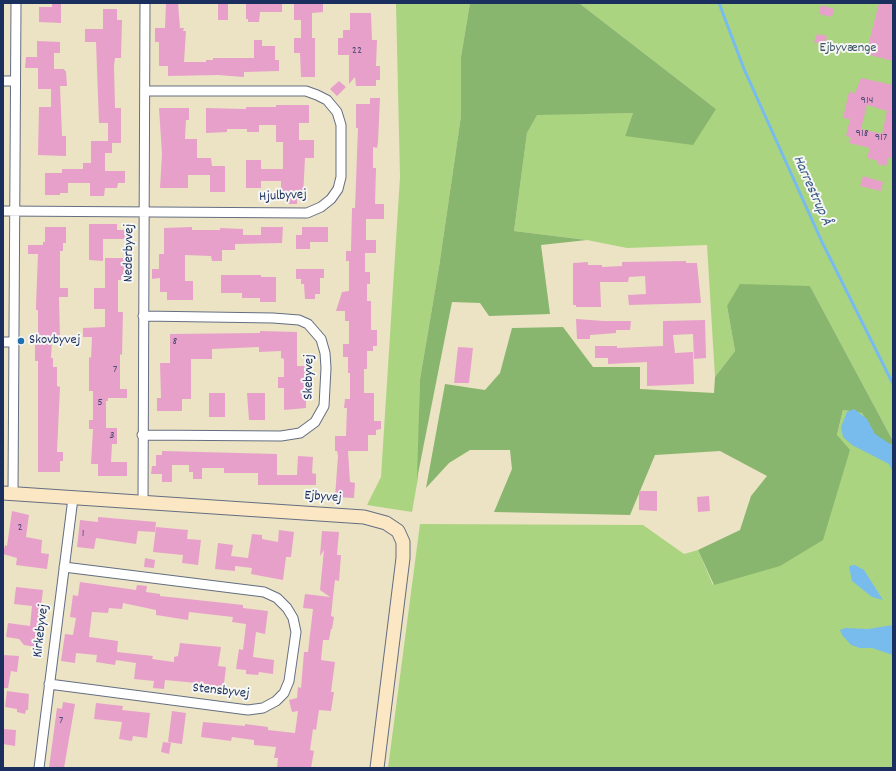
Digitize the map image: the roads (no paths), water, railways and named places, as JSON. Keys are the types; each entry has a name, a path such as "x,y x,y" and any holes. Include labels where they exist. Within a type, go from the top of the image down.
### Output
{"street":[{"path":"8,494 14,342 16,3"},
{"name":"Nederbyvej","path":"143,503 142,435 145,3"},
{"path":"3,81 15,81"},
{"name":"Hjulbyvej","path":"3,211 307,213 321,207 331,199 338,188 341,177 341,125 337,112 327,100 306,91 145,91"},
{"name":"Skebyvej","path":"142,435 281,436 300,433 315,422 324,406 326,368 325,354 321,339 308,324 299,320 274,318 144,316"},
{"path":"3,342 14,342"},
{"name":"Ejbyvej","path":"8,494 364,517 386,523 398,531 403,542 403,558 377,768"},
{"name":"Kirkebyvej","path":"39,768 73,498"},
{"name":"Stensbyvej","path":"49,684 248,710 263,708 276,701 284,692 288,681 296,632 293,618 287,608 277,598 264,592 64,567"}],"water":[{"path":"854,409 867,419 875,434 893,446 893,472 889,464 852,445 843,437 841,427 847,412"},
{"path":"855,565 864,570 883,600 872,597 852,581 849,566"},
{"path":"893,625 893,655 872,648 860,648 851,645 842,635 840,630 845,628 868,629"}],"waterway":[{"name":"Harrestrup Å","path":"719,3 744,69 822,242 893,384"}],"place":[{"name":"Skovbyvej","path":"21,341"}],"park label":[{"name":"Ejbyvænge","path":"848,49"}]}
